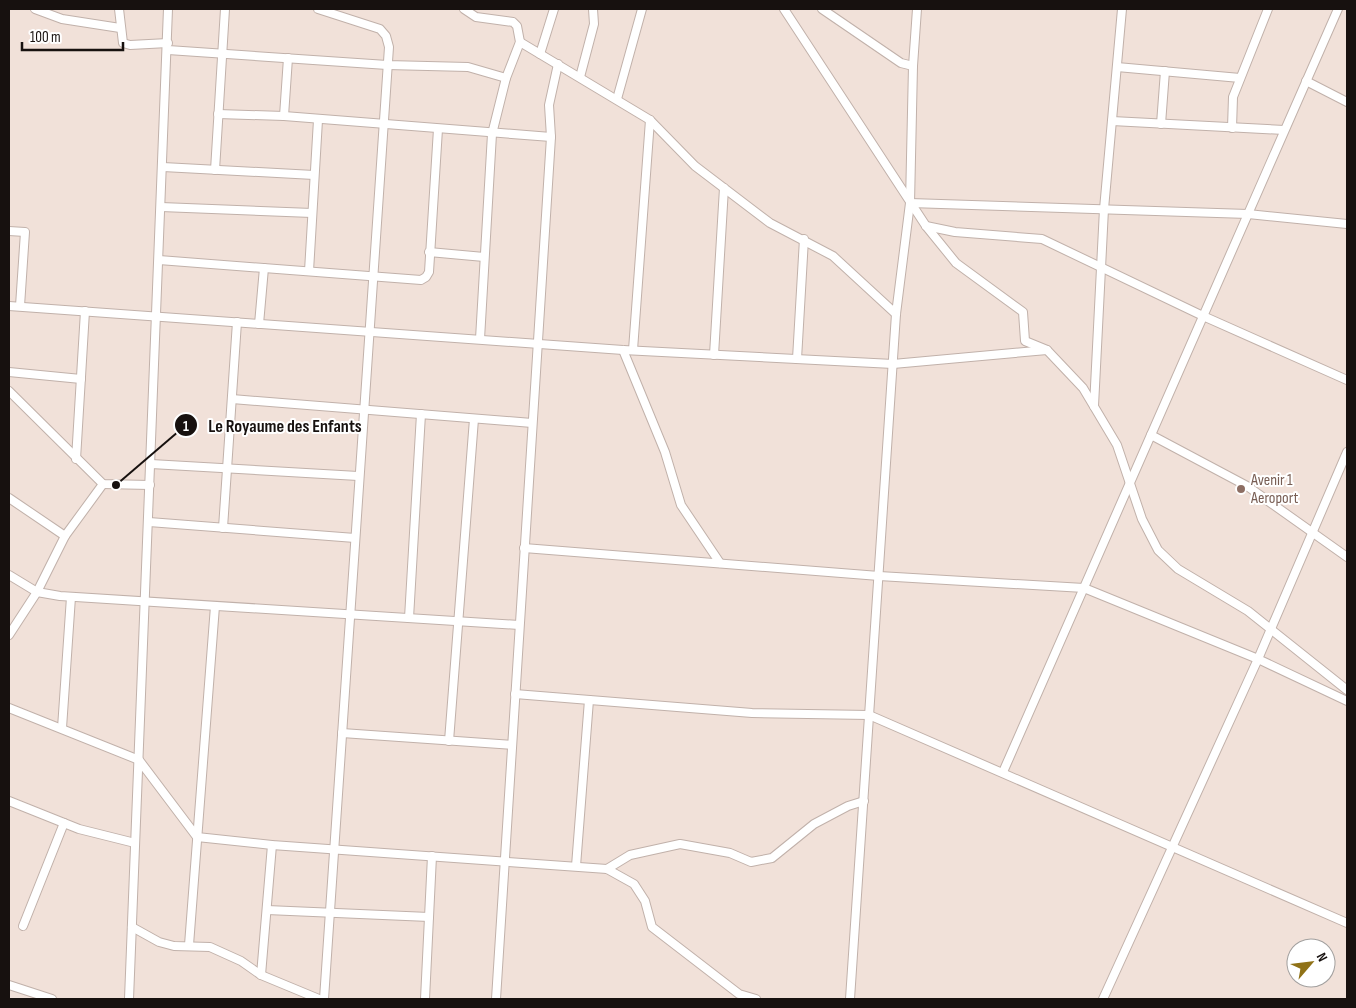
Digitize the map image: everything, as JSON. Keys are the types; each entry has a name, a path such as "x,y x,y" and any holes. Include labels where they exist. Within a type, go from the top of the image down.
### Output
{"street":[{"path":"35,9 62,19 120,28"},
{"path":"118,9 123,42 126,44 222,54 387,65 468,67 506,78"},
{"path":"129,999 162,207 168,9"},
{"path":"215,170 225,9"},
{"path":"318,9 380,29 386,36 389,47 374,276 368,331 358,476 351,614 324,999"},
{"path":"464,9 476,17 513,22 517,26 520,42 506,78 492,134 480,339"},
{"path":"540,54 554,9"},
{"path":"580,77 594,24 593,9"},
{"path":"617,99 642,9"},
{"path":"784,9 926,226 956,263 1023,312 1025,341 1047,350 1083,388 1117,445 1142,519 1158,550 1178,569 1248,611 1347,690"},
{"path":"822,9 901,63 913,66"},
{"path":"850,999 896,314 910,202 913,66 917,9"},
{"path":"1094,406 1104,209 1122,9"},
{"path":"1232,128 1233,97 1268,9"},
{"path":"1003,772 1338,9"},
{"path":"520,42 650,120 695,166 770,223 804,239 833,256 896,314"},
{"path":"284,116 288,58"},
{"path":"496,999 551,137 550,100 558,64"},
{"path":"1117,67 1240,78"},
{"path":"1161,124 1165,71"},
{"path":"1306,81 1347,102"},
{"path":"218,114 284,116 492,134 551,137"},
{"path":"308,271 318,120"},
{"path":"633,350 650,120"},
{"path":"1112,121 1284,130"},
{"path":"159,260 420,280 426,277 429,272 438,129"},
{"path":"163,167 314,175"},
{"path":"714,355 724,188"},
{"path":"910,202 1248,214 1347,224"},
{"path":"162,207 312,213"},
{"path":"926,226 955,232 1042,239 1203,316 1347,380"},
{"path":"9,231 24,232 20,306"},
{"path":"797,359 804,239"},
{"path":"429,252 484,256"},
{"path":"259,324 264,268"},
{"path":"9,306 623,350 893,364 1047,350"},
{"path":"76,458 85,311"},
{"path":"223,528 237,322"},
{"path":"623,350 665,452 680,505 720,564"},
{"path":"9,372 81,379"},
{"path":"9,392 103,484 150,485"},
{"path":"232,399 532,423"},
{"path":"409,618 421,414"},
{"path":"449,740 474,419"},
{"path":"1151,435 1246,486 1313,531 1347,557"},
{"path":"1103,999 1271,630 1347,452"},
{"path":"151,464 358,476"},
{"path":"9,635 37,592 65,536 103,484"},
{"path":"9,498 65,536"},
{"path":"148,522 355,538"},
{"path":"524,548 879,576 1084,588 1258,659 1347,701"},
{"path":"9,575 37,592 71,596 519,625"},
{"path":"62,728 71,596"},
{"path":"189,945 215,606"},
{"path":"515,694 752,713 869,715 1347,923"},
{"path":"576,866 589,700"},
{"path":"9,708 139,760 197,837 272,845 606,868 634,884 645,900 652,927 739,994 756,999"},
{"path":"342,733 512,744"},
{"path":"606,868 630,855 680,844 730,853 751,862 772,858 814,824 848,806 864,801"},
{"path":"9,802 64,823 135,843"},
{"path":"23,926 64,823"},
{"path":"261,975 272,845"},
{"path":"425,999 432,856"},
{"path":"266,910 429,917"},
{"path":"132,927 159,942 174,946 210,947 241,961 261,975 319,999"},
{"path":"9,985 52,999"}],"place":[{"name":"Le Royaume des Enfants","path":"116,485"},
{"name":"Avenir 1 Aeroport","path":"1241,489"}]}
